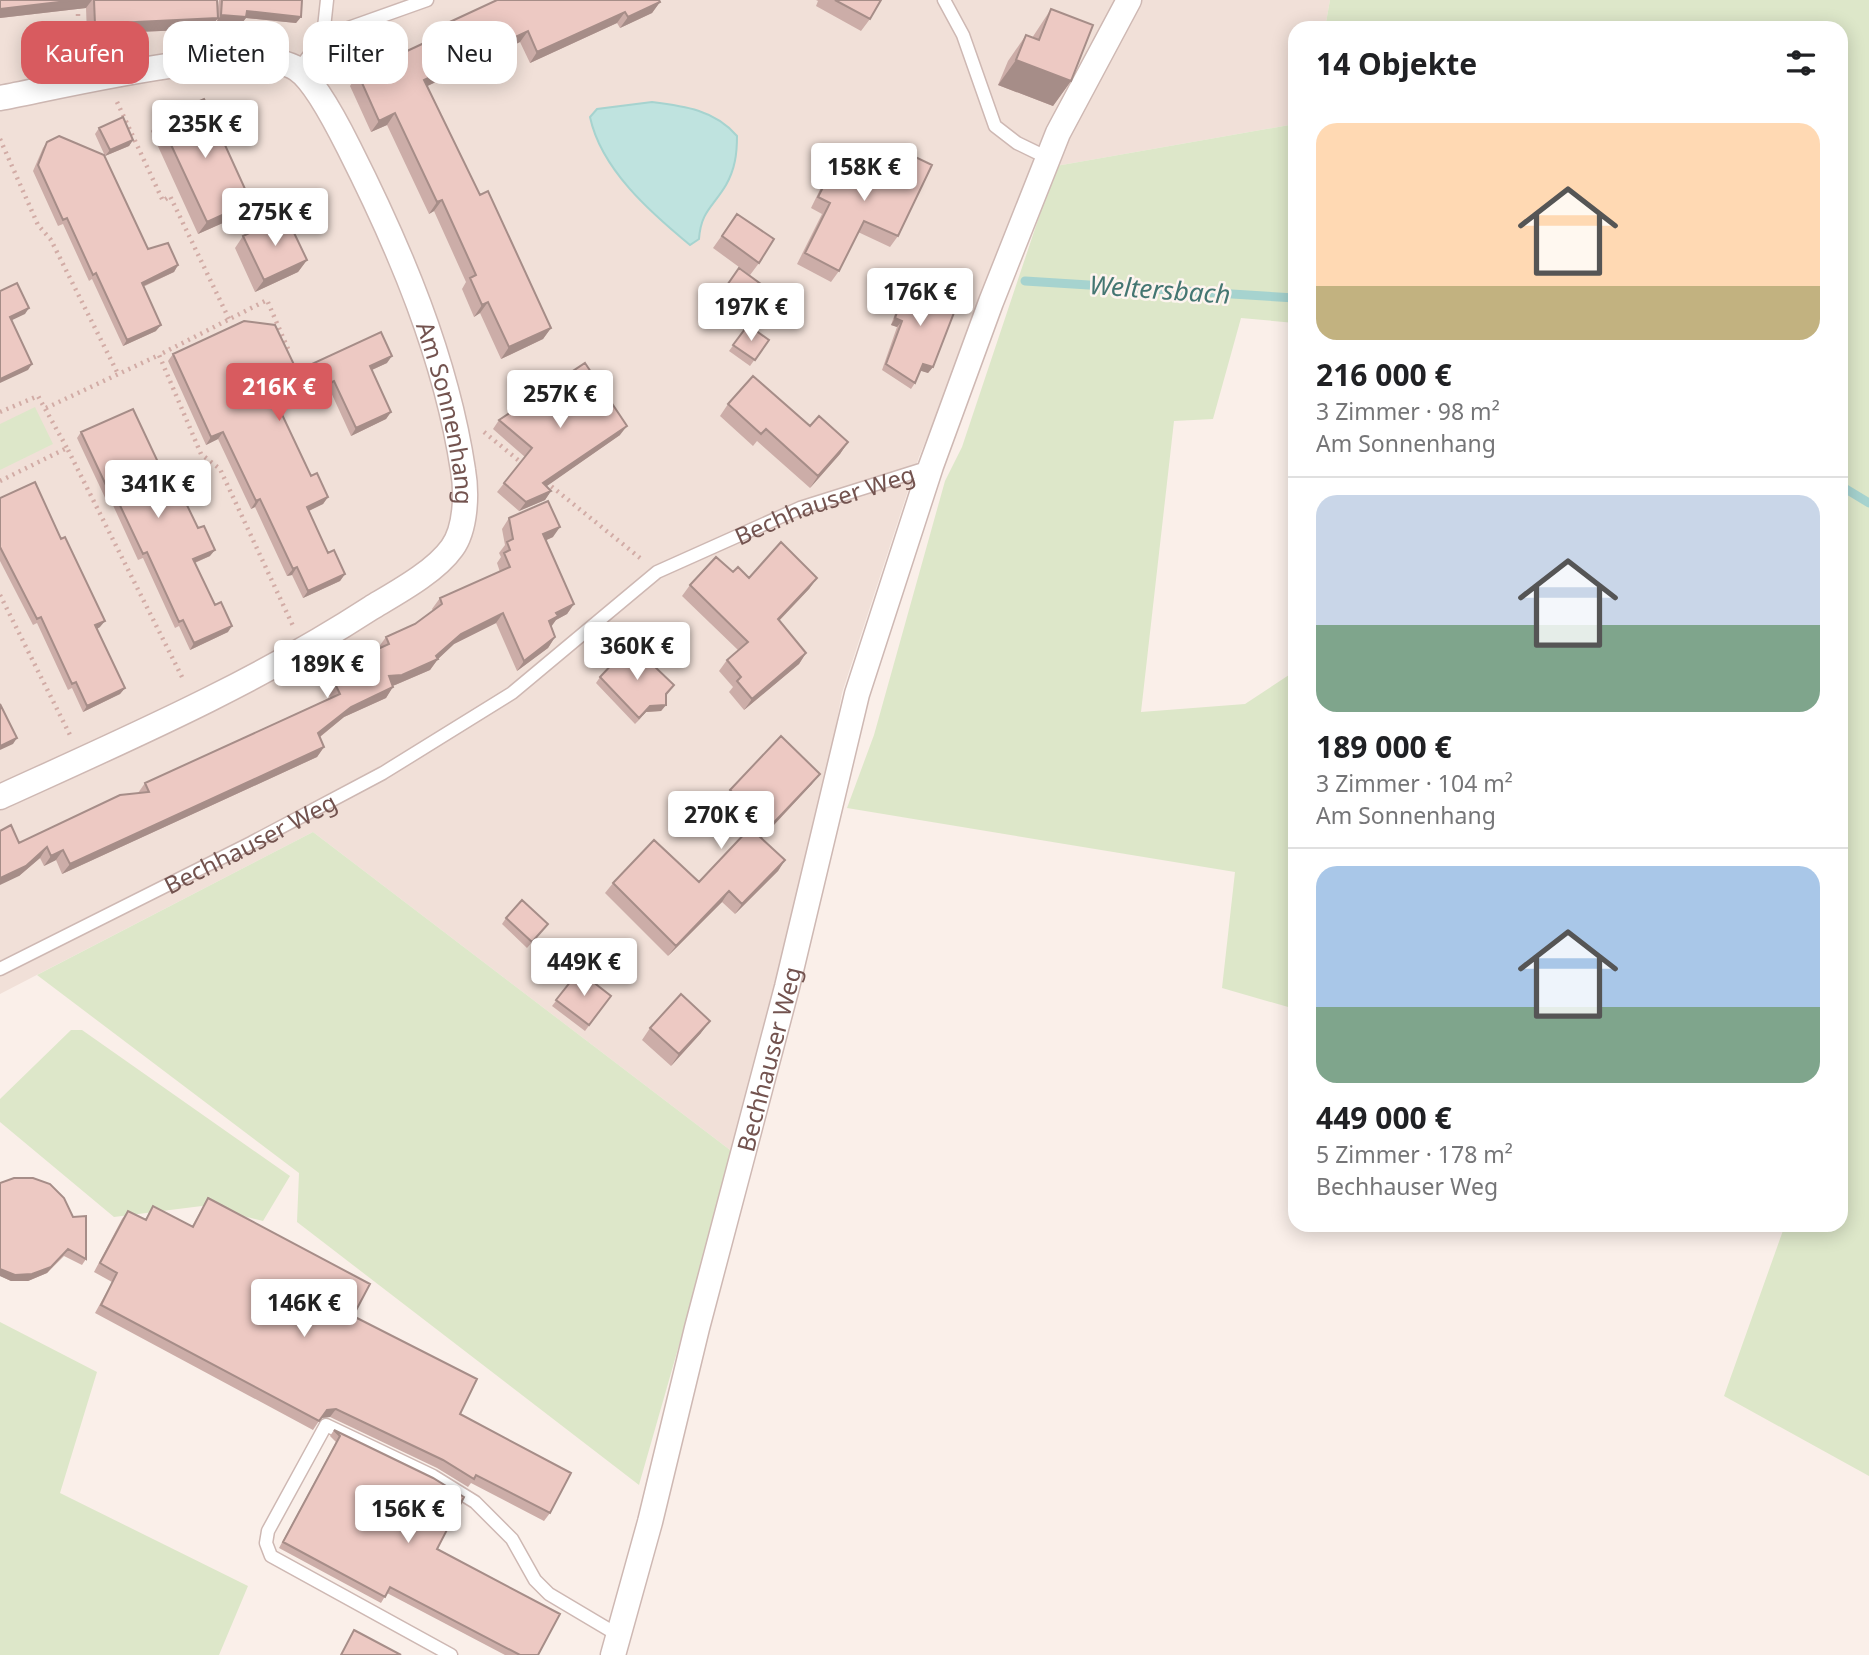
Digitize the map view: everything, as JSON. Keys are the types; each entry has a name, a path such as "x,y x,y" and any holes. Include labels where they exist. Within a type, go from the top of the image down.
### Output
{"street":[{"name":"Bechhauser Weg","path":"616,1645 787,988 857,694 931,466 991,302 1050,159 1058,133 1129,0"},
{"path":"149,71 219,58 263,58 298,70"},
{"name":"Am Sonnenhang","path":"0,797 197,707 305,651 416,580 453,548 463,519 464,473 449,404 414,290 381,211 332,114 298,70"},
{"path":"0,98 73,84"}],"lane":[{"path":"325,21 327,0"},
{"path":"368,21 427,0"},
{"path":"944,0 963,35 995,126 1017,143 1050,159"},
{"path":"298,70 303,63"},
{"name":"Bechhauser Weg","path":"0,969 251,844 383,773 512,692 657,572 800,508 931,466"},
{"path":"451,1655 271,1556 266,1543 268,1531 326,1424 433,1476 475,1502 512,1539 535,1580 549,1594 616,1645"}],"path":[{"path":"78,0 78,21"},
{"path":"108,84 163,201 170,196 229,319"},
{"path":"0,139 38,225 51,240 119,376"},
{"path":"46,408 119,376 267,300 288,349"},
{"path":"159,355 201,454 219,469 305,651"},
{"path":"172,384 180,385"},
{"path":"0,412 38,396 197,707"},
{"path":"449,404 533,471"},
{"path":"0,481 67,449"},
{"path":"543,480 657,572"},
{"path":"0,595 83,760"}],"shaded area":[{"path":"0,0 1330,0 1326,21 1288,21 1288,125 1056,166 1036,174 919,457 842,693 813,850 734,1153 313,832 0,994"}],"green space":[{"path":"1330,0 1869,0 1869,1476 1724,1396 1783,1232 1848,1232 1848,21 1326,21"},
{"path":"1288,125 1288,322 1241,318 1213,419 1174,421 1141,712 1245,704 1288,676 1288,1007 1222,988 1235,872 847,808 874,735 945,481 962,447 1056,166"},
{"path":"35,407 53,444 0,470 0,424"},
{"path":"313,832 734,1153 639,1485 297,1222 299,1173 37,975"},
{"path":"71,1030 82,1030 290,1176 263,1221 202,1206 114,1217 0,1122 0,1099"},
{"path":"0,1322 97,1372 60,1493 248,1586 219,1655 0,1655"}],"water":[{"path":"652,102 709,115 737,136 735,161 729,179 705,215 699,239 690,245 644,204 616,172 596,136 590,117 597,109"}],"building":[{"path":"0,0 76,0 0,9"},
{"path":"94,0 217,0 218,18 95,21"},
{"path":"222,0 302,0 301,17 247,11 246,17 221,15"},
{"path":"497,0 660,2 628,17 625,12 537,52 528,31 517,36 517,21 452,21"},
{"path":"835,0 881,0 870,19"},
{"path":"1051,9 1093,25 1071,81 1016,60 1026,35 1039,40"},
{"path":"422,44 422,84 426,84 480,195 488,191 551,328 509,347 488,302 482,305 470,278 476,275 442,200 437,202 395,113 379,121 362,84 408,84 408,51"},
{"path":"204,99 251,202 207,222 159,119"},
{"path":"123,117 133,140 110,150 99,128"},
{"path":"59,136 104,155 148,249 168,243 178,265 142,283 161,325 127,340 96,273 93,275 67,218 63,220 38,165 47,142"},
{"path":"842,150 893,172 903,151 932,165 898,236 864,221 839,271 805,253 830,203 818,197"},
{"path":"737,214 774,239 759,263 722,236"},
{"path":"286,216 307,260 264,280 243,236"},
{"path":"739,268 765,287 749,310 723,291"},
{"path":"911,274 947,291 941,304 955,310 933,367 923,364 915,383 886,364 902,321 895,318"},
{"path":"17,283 29,308 10,317 32,364 0,379 0,291"},
{"path":"244,321 275,325 297,371 381,332 392,356 370,366 391,412 356,428 334,381 278,406 311,476 317,473 328,497 307,507 328,553 334,550 345,574 308,591 297,567 293,569 260,499 256,501 223,432 211,437 173,354"},
{"path":"748,325 769,340 755,360 733,345"},
{"path":"585,363 627,426 543,483 551,491 526,502 504,483 532,448 499,420"},
{"path":"753,376 810,426 819,416 848,442 818,476 766,429 761,434 728,404"},
{"path":"133,409 164,475 171,472 198,528 204,526 215,550 193,559 215,605 221,602 232,626 194,643 183,620 179,622 147,552 143,554 116,497 112,498 81,432"},
{"path":"35,482 61,539 65,537 105,621 95,625 125,688 87,706 76,682 72,684 41,617 37,619 0,547 0,498"},
{"path":"548,501 560,527 543,534 574,604 556,613 558,616 549,621 555,637 524,661 503,613 461,634 436,656 438,659 402,675 389,676 393,687 351,707 318,733 324,747 70,864 63,850 51,856 47,847 26,866 0,878 0,831 11,825 19,843 120,795 149,792 145,783 340,694 329,671 389,644 386,637 415,624 442,604 440,598 510,567 504,553 510,550 507,542 513,539 509,518"},
{"path":"781,542 817,578 778,619 806,653 752,699 737,681 741,677 727,660 748,642 690,585 716,557 733,572 738,567 749,578"},
{"path":"631,644 674,685 666,694 666,705 650,706 639,718 600,677"},
{"path":"0,704 17,738 0,746"},
{"path":"781,736 820,774 760,837 785,860 742,904 729,891 676,946 613,883 654,840 699,882 750,828 741,819 750,809 730,790"},
{"path":"522,900 548,924 532,942 506,918"},
{"path":"579,971 611,996 589,1025 556,1000"},
{"path":"681,994 710,1021 679,1054 650,1028"},
{"path":"14,1178 33,1178 50,1184 64,1198 73,1217 86,1216 86,1259 68,1249 51,1267 32,1274 15,1275 0,1269 0,1183"},
{"path":"208,1198 370,1284 353,1316 477,1379 460,1414 571,1473 550,1513 476,1475 474,1479 443,1460 336,1409 327,1410 319,1421 101,1305 117,1273 100,1263 128,1211 146,1220 153,1206 193,1227"},
{"path":"334,1430 433,1478 464,1497 437,1549 560,1614 538,1655 520,1655 390,1587 385,1597 283,1542 340,1436"},
{"path":"354,1630 401,1655 341,1655"}],"waterway":[{"name":"Weltersbach","path":"1025,281 1288,298"},
{"name":"Weltersbach","path":"1848,490 1869,503"}]}
